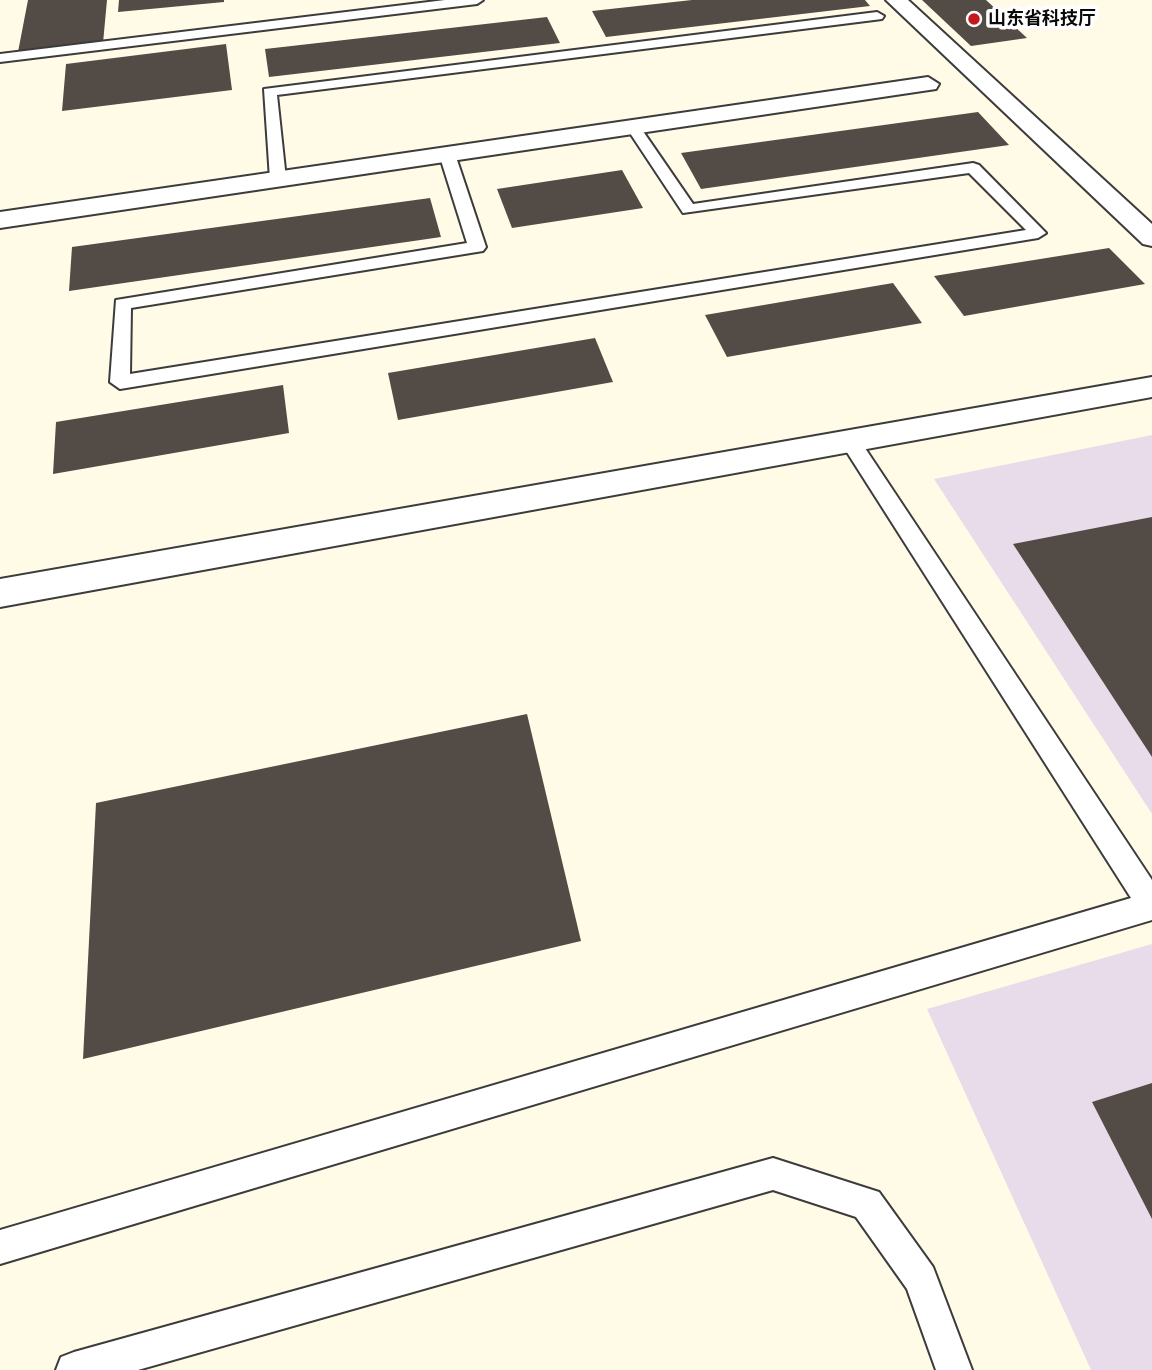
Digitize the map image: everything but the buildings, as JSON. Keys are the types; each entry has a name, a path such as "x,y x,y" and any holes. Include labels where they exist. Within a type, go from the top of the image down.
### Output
{"street":[{"path":"895,0 1152,238"},
{"path":"0,220 928,84"},
{"path":"0,593 1152,387"}],"lane":[{"path":"0,58 477,0"},
{"path":"278,179 269,92 877,16"},
{"path":"447,154 477,247 122,304 120,382 1038,233 974,168 689,210 633,127"},
{"path":"0,1247 1152,905 850,441"},
{"path":"74,1370 773,1174 867,1204 921,1279 954,1370"}],"shaded area":[{"path":"1152,435 1152,814 934,479"},
{"path":"1152,944 1152,1370 1091,1370 927,1009"}],"place":[{"name":"山东省科技厅","path":"974,19"}]}
